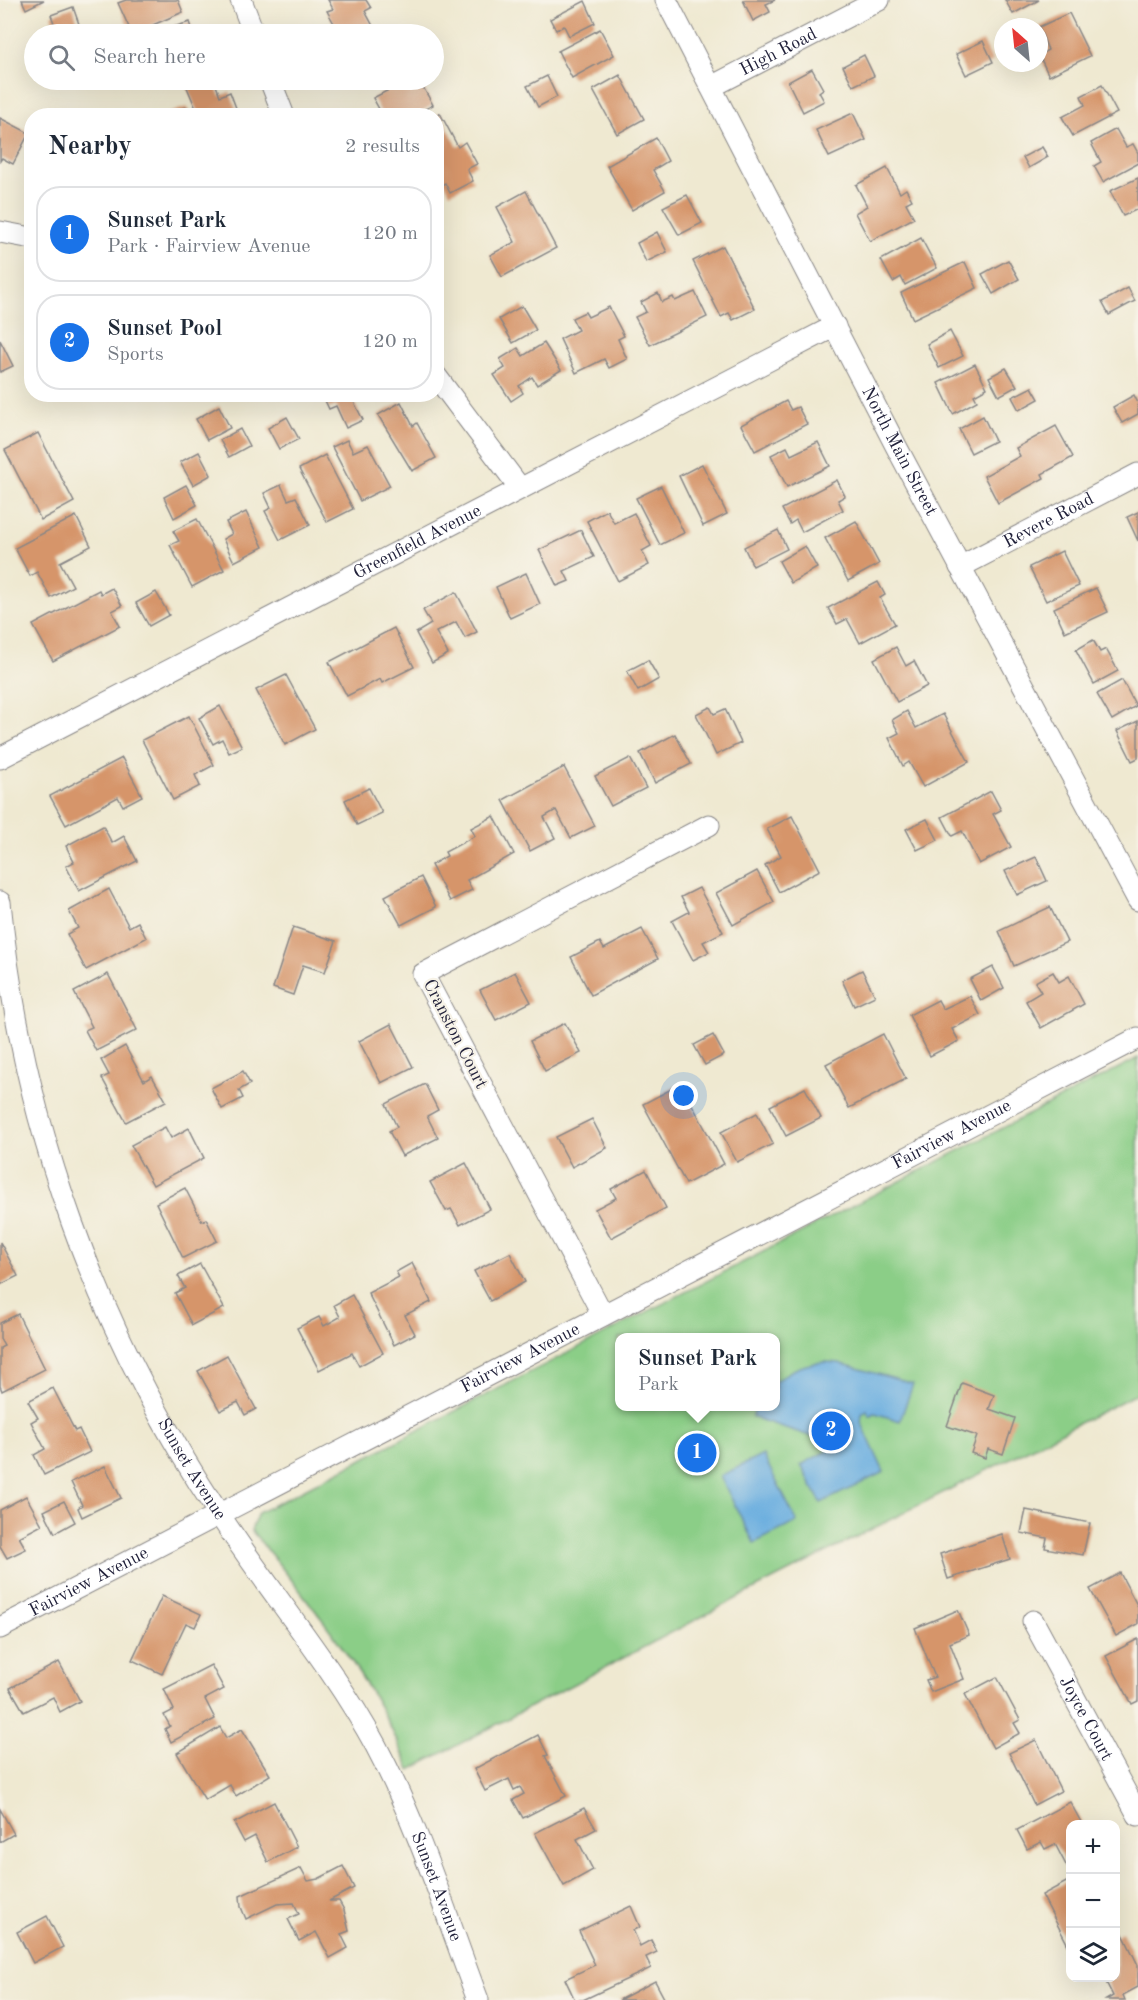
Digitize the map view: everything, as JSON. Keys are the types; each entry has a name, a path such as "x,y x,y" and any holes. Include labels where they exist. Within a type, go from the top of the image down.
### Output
{"street":[{"path":"241,0 250,24"},
{"name":"North Main Street","path":"666,0 960,567 1138,900"},
{"name":"High Road","path":"711,87 879,0"},
{"path":"274,90 281,108"},
{"path":"0,232 24,236"},
{"name":"Greenfield Avenue","path":"0,758 835,326"},
{"path":"444,387 520,488"},
{"name":"Revere Road","path":"960,567 1138,474"},
{"name":"Cranston Court","path":"603,1315 423,974 709,825"},
{"name":"Sunset Avenue","path":"0,902 9,977 26,1073 41,1134 74,1232 109,1318 150,1399 219,1514 331,1672 374,1743 403,1799 478,2000"},
{"name":"Fairview Avenue","path":"0,1628 1138,1038"},
{"name":"Joyce Court","path":"1033,1621 1138,1815"}],"green space":[{"path":"1138,1058 1138,1393 747,1593 410,1770 395,1737 360,1674 319,1615 251,1530 258,1513"}],"water":[{"path":"839,1363 913,1384 900,1421 875,1413 870,1416 867,1410 862,1414 861,1422 884,1472 821,1503 801,1465 830,1449 825,1441 752,1417 754,1411 780,1411 780,1378 811,1364"},
{"path":"763,1455 797,1522 754,1543 720,1476"}],"building":[{"path":"22,0 44,0 26,9"},
{"path":"126,0 178,0 183,12 155,24 127,24 118,3"},
{"path":"328,0 366,0 371,8 365,11 372,24 334,24 327,11 333,9"},
{"path":"743,0 775,0 766,4 770,12 753,21"},
{"path":"1005,0 1039,0 1013,14"},
{"path":"585,1 595,23 569,36 564,26 556,30 550,19"},
{"path":"73,7 79,24 54,24 51,15"},
{"path":"1069,13 1090,56 1049,76 1047,72 1048,23"},
{"path":"600,29 614,55 572,78 558,51"},
{"path":"983,41 993,62 966,75 956,54"},
{"path":"864,55 874,76 853,86 843,66"},
{"path":"812,69 823,89 819,92 824,101 803,112 788,82"},
{"path":"620,75 644,119 617,134 593,90"},
{"path":"547,76 557,97 538,107 527,86"},
{"path":"1102,85 1117,113 1073,136 1062,117 1085,105 1081,96"},
{"path":"188,90 218,90 220,96 230,92 236,108 196,108"},
{"path":"389,90 425,90 433,105 428,108 379,108 373,98"},
{"path":"853,113 866,140 829,157 816,130"},
{"path":"0,118 24,130 24,143 13,164 2,158 0,161"},
{"path":"444,121 458,147 465,142 477,164 467,169 473,181 450,193 445,183"},
{"path":"1116,129 1126,147 1133,144 1138,153 1138,163 1103,182 1094,166 1101,162 1091,143"},
{"path":"656,138 668,161 653,170 665,191 632,210 607,166"},
{"path":"1042,147 1048,157 1029,168 1023,157"},
{"path":"887,168 900,193 906,189 912,200 906,203 914,218 870,241 855,213 867,206 856,185"},
{"path":"1138,178 1138,209 1123,216 1110,191"},
{"path":"526,191 556,248 502,277 490,255 515,242 497,207"},
{"path":"687,195 702,223 679,235 663,207"},
{"path":"657,232 667,252 646,262 637,243"},
{"path":"921,238 937,268 905,285 901,277 893,282 881,260"},
{"path":"723,246 755,309 733,320 729,313 721,317 693,261"},
{"path":"1008,260 1019,279 993,294 982,274"},
{"path":"965,262 977,288 913,319 901,293"},
{"path":"1128,288 1135,301 1109,315 1102,302"},
{"path":"695,292 707,317 650,345 635,317 646,312 641,302 658,293 662,302 673,297 675,301"},
{"path":"522,306 536,330 513,343 499,319"},
{"path":"609,307 624,336 618,339 627,359 609,368 604,359 576,373 560,339 578,330 572,318 585,312 588,317"},
{"path":"950,331 963,356 939,368 927,344"},
{"path":"0,340 13,366 0,372"},
{"path":"544,343 561,370 537,385 532,377 519,386 523,393 511,401 494,375 505,368 500,359 518,348 523,356"},
{"path":"975,364 987,388 974,395 977,401 953,414 938,383"},
{"path":"1006,368 1017,386 999,396 989,377"},
{"path":"1032,387 1039,399 1019,410 1012,397"},
{"path":"1134,395 1138,403 1138,414 1122,423 1113,407"},
{"path":"786,401 791,410 798,407 807,424 755,451 741,425"},
{"path":"326,402 354,402 363,420 346,428 336,406 329,409"},
{"path":"401,402 413,426 417,423 436,458 412,471 378,415"},
{"path":"219,406 230,428 207,440 196,419"},
{"path":"983,416 995,441 971,453 959,429"},
{"path":"287,417 299,439 279,449 268,428"},
{"path":"1056,426 1073,457 1042,474 1044,478 998,503 984,476 1020,456 1016,448"},
{"path":"240,429 249,446 229,457 220,440"},
{"path":"38,433 74,502 41,520 5,450"},
{"path":"347,440 353,452 368,445 390,486 360,501 332,447"},
{"path":"818,442 830,466 787,487 771,455 787,447 791,455"},
{"path":"199,452 211,475 193,485 180,462"},
{"path":"325,455 353,509 327,522 299,469"},
{"path":"702,464 727,514 703,526 679,476"},
{"path":"837,480 845,496 838,500 843,510 802,532 796,520 790,524 782,509"},
{"path":"186,485 197,505 174,518 164,497"},
{"path":"281,485 288,500 296,497 310,525 280,540 265,511 271,508 264,493"},
{"path":"661,486 684,533 660,545 636,498"},
{"path":"607,510 614,523 634,513 651,546 642,551 649,565 618,581 587,521"},
{"path":"246,512 263,547 234,562 223,539 232,534 226,522"},
{"path":"1138,512 1138,541 1127,517"},
{"path":"76,516 91,546 60,562 73,586 51,598 37,572 30,576 15,548"},
{"path":"197,519 224,570 192,587 170,545 179,541 173,531"},
{"path":"856,521 879,564 848,581 825,538"},
{"path":"581,530 594,557 564,571 569,581 557,586 539,550"},
{"path":"778,530 787,549 753,566 744,547"},
{"path":"805,546 817,568 791,583 779,561"},
{"path":"1062,551 1079,586 1046,601 1029,567"},
{"path":"526,573 540,604 510,618 496,587"},
{"path":"878,582 885,595 880,598 895,624 860,643 847,619 837,624 828,608"},
{"path":"112,588 122,606 112,611 120,626 53,661 33,625 99,590 101,594"},
{"path":"1096,588 1108,612 1065,632 1054,608"},
{"path":"156,592 169,615 149,626 136,603"},
{"path":"456,592 477,632 465,638 456,622 436,632 448,654 432,663 416,633 431,624 423,610"},
{"path":"394,628 414,667 382,683 380,679 347,696 329,662"},
{"path":"1093,640 1100,652 1106,649 1118,671 1094,684 1076,650"},
{"path":"896,647 906,666 914,661 927,686 897,702 874,659"},
{"path":"648,660 659,679 638,691 627,671"},
{"path":"286,675 315,729 285,745 256,690"},
{"path":"1122,680 1136,706 1112,720 1097,694"},
{"path":"220,706 242,747 229,753 222,739 213,744 199,718"},
{"path":"710,707 714,714 725,709 741,743 716,755 696,714"},
{"path":"907,711 916,728 943,714 969,762 923,787 909,762 903,766 889,738 899,733 892,720"},
{"path":"189,716 214,765 195,775 200,786 173,800 142,740"},
{"path":"1138,721 1138,758 1132,761 1117,731"},
{"path":"675,734 691,764 655,783 640,753"},
{"path":"122,758 142,796 123,806 118,797 66,825 50,796"},
{"path":"630,758 646,788 611,806 595,776"},
{"path":"564,767 595,826 571,838 556,810 544,817 555,838 530,851 503,800"},
{"path":"369,788 382,813 357,825 345,800"},
{"path":"991,791 1001,810 993,814 1011,847 979,864 962,831 952,836 942,817"},
{"path":"494,816 514,854 467,880 472,890 450,901 431,865 447,856 445,852 475,836 471,828"},
{"path":"792,816 820,870 779,892 765,865 781,856 767,829"},
{"path":"927,819 938,840 917,850 906,829"},
{"path":"103,826 112,843 124,836 137,861 79,891 66,866 74,862 66,846"},
{"path":"1036,857 1047,881 1017,895 1005,871"},
{"path":"757,871 774,902 733,925 716,893"},
{"path":"421,877 436,907 401,925 385,896"},
{"path":"699,888 723,932 703,942 709,952 693,960 672,921 689,912 681,897"},
{"path":"109,889 129,927 138,922 146,938 86,970 67,934 78,928 69,911"},
{"path":"1050,907 1067,942 1014,966 999,931"},
{"path":"293,927 336,941 325,972 303,965 293,995 273,988"},
{"path":"642,929 658,959 591,995 571,957 600,942 604,949"},
{"path":"993,967 1004,988 981,1001 970,979"},
{"path":"862,970 875,996 854,1006 842,980"},
{"path":"515,972 531,1002 496,1020 480,990"},
{"path":"1053,972 1059,982 1069,976 1084,1004 1041,1028 1026,1001 1041,992 1035,982"},
{"path":"108,974 137,1030 96,1051 85,1030 92,1027 74,992"},
{"path":"970,996 980,1015 952,1029 959,1041 930,1056 909,1015 938,1000 943,1009"},
{"path":"565,1023 581,1053 545,1071 530,1041"},
{"path":"391,1024 413,1067 381,1083 359,1041"},
{"path":"883,1034 906,1079 849,1108 826,1064"},
{"path":"713,1035 724,1055 705,1065 694,1045"},
{"path":"125,1046 144,1081 152,1076 166,1101 126,1122 102,1078 109,1075 101,1060"},
{"path":"243,1071 250,1084 239,1090 243,1098 222,1109 211,1088"},
{"path":"425,1084 438,1110 427,1116 438,1138 402,1156 389,1131 397,1127 386,1104"},
{"path":"681,1084 724,1164 686,1184 643,1104"},
{"path":"805,1088 821,1118 786,1136 770,1106"},
{"path":"757,1113 773,1144 737,1162 721,1132"},
{"path":"592,1119 607,1148 572,1167 556,1137"},
{"path":"165,1127 171,1138 189,1128 204,1158 153,1185 131,1145"},
{"path":"466,1163 490,1209 460,1225 451,1209 446,1211 430,1182"},
{"path":"646,1170 666,1208 611,1238 595,1209 616,1198 611,1189"},
{"path":"185,1188 202,1221 206,1219 217,1241 183,1258 156,1203"},
{"path":"0,1242 18,1276 0,1285"},
{"path":"510,1253 525,1282 490,1301 474,1271"},
{"path":"412,1263 431,1302 405,1315 415,1334 394,1345 368,1293 399,1277 396,1272"},
{"path":"200,1264 224,1308 192,1325 175,1293 185,1288 178,1276"},
{"path":"352,1295 383,1353 359,1366 352,1353 319,1370 297,1328 319,1317 324,1326 340,1317 334,1305"},
{"path":"18,1314 45,1369 2,1391 0,1348 4,1346 0,1339 0,1323"},
{"path":"227,1355 256,1409 245,1415 238,1402 220,1411 198,1371"},
{"path":"962,1383 994,1395 989,1409 1015,1418 1003,1454 988,1449 985,1458 971,1453 977,1436 947,1426"},
{"path":"53,1388 75,1431 79,1429 90,1452 44,1475 34,1455 45,1449 31,1422 38,1418 28,1401"},
{"path":"105,1466 121,1498 82,1517 78,1508 82,1505 71,1482"},
{"path":"26,1496 42,1525 19,1537 26,1549 7,1558 0,1546 0,1510"},
{"path":"64,1501 75,1522 55,1533 44,1511"},
{"path":"1026,1510 1090,1523 1083,1555 1045,1548 1047,1538 1021,1533"},
{"path":"1002,1534 1010,1559 948,1579 940,1554"},
{"path":"1120,1573 1138,1607 1138,1624 1116,1636 1090,1589"},
{"path":"162,1596 201,1614 195,1627 186,1623 162,1674 132,1660"},
{"path":"958,1610 969,1635 950,1643 964,1679 931,1692 926,1680 935,1677 915,1628"},
{"path":"1138,1639 1138,1701 1132,1704 1106,1656"},
{"path":"59,1662 80,1701 60,1712 53,1697 24,1712 10,1688"},
{"path":"211,1665 224,1689 205,1699 215,1719 171,1742 165,1729 170,1726 164,1715 174,1710 164,1689"},
{"path":"997,1677 1020,1720 1014,1723 1020,1733 993,1748 965,1694"},
{"path":"220,1727 226,1738 242,1729 270,1775 236,1796 230,1785 205,1800 177,1753"},
{"path":"538,1735 548,1755 545,1756 566,1796 523,1818 513,1800 524,1794 520,1787 514,1790 509,1779 485,1791 474,1769"},
{"path":"1036,1740 1061,1791 1034,1805 1009,1753"},
{"path":"274,1802 297,1847 268,1862 255,1836 244,1842 234,1823"},
{"path":"1070,1802 1080,1820 1066,1820 1066,1865 1055,1844 1045,1849 1041,1842 1027,1849 1017,1830"},
{"path":"584,1808 596,1829 577,1839 593,1870 564,1886 535,1833"},
{"path":"0,1809 14,1834 0,1842"},
{"path":"343,1866 354,1888 329,1901 339,1901 344,1910 349,1931 341,1934 348,1948 330,1958 316,1932 299,1941 288,1919 299,1914 294,1903 277,1904 246,1919 241,1907 240,1896 301,1868 308,1881 318,1879"},
{"path":"1066,1882 1066,1941 1042,1895"},
{"path":"631,1906 640,1927 633,1930 640,1946 651,1940 657,1952 646,1957 651,1968 583,2000 575,2000 565,1979 595,1965 579,1931"},
{"path":"47,1916 63,1947 33,1963 17,1932"},
{"path":"1122,1932 1138,1965 1138,1987 1123,1995 1125,2000 1106,2000 1113,1996 1106,1982 1120,1982 1120,1933"},
{"path":"655,1981 665,2000 619,2000"}],"place":[{"name":"Sunset Pool","path":"831,1431"},
{"name":"Sunset Park","path":"697,1453"}]}
